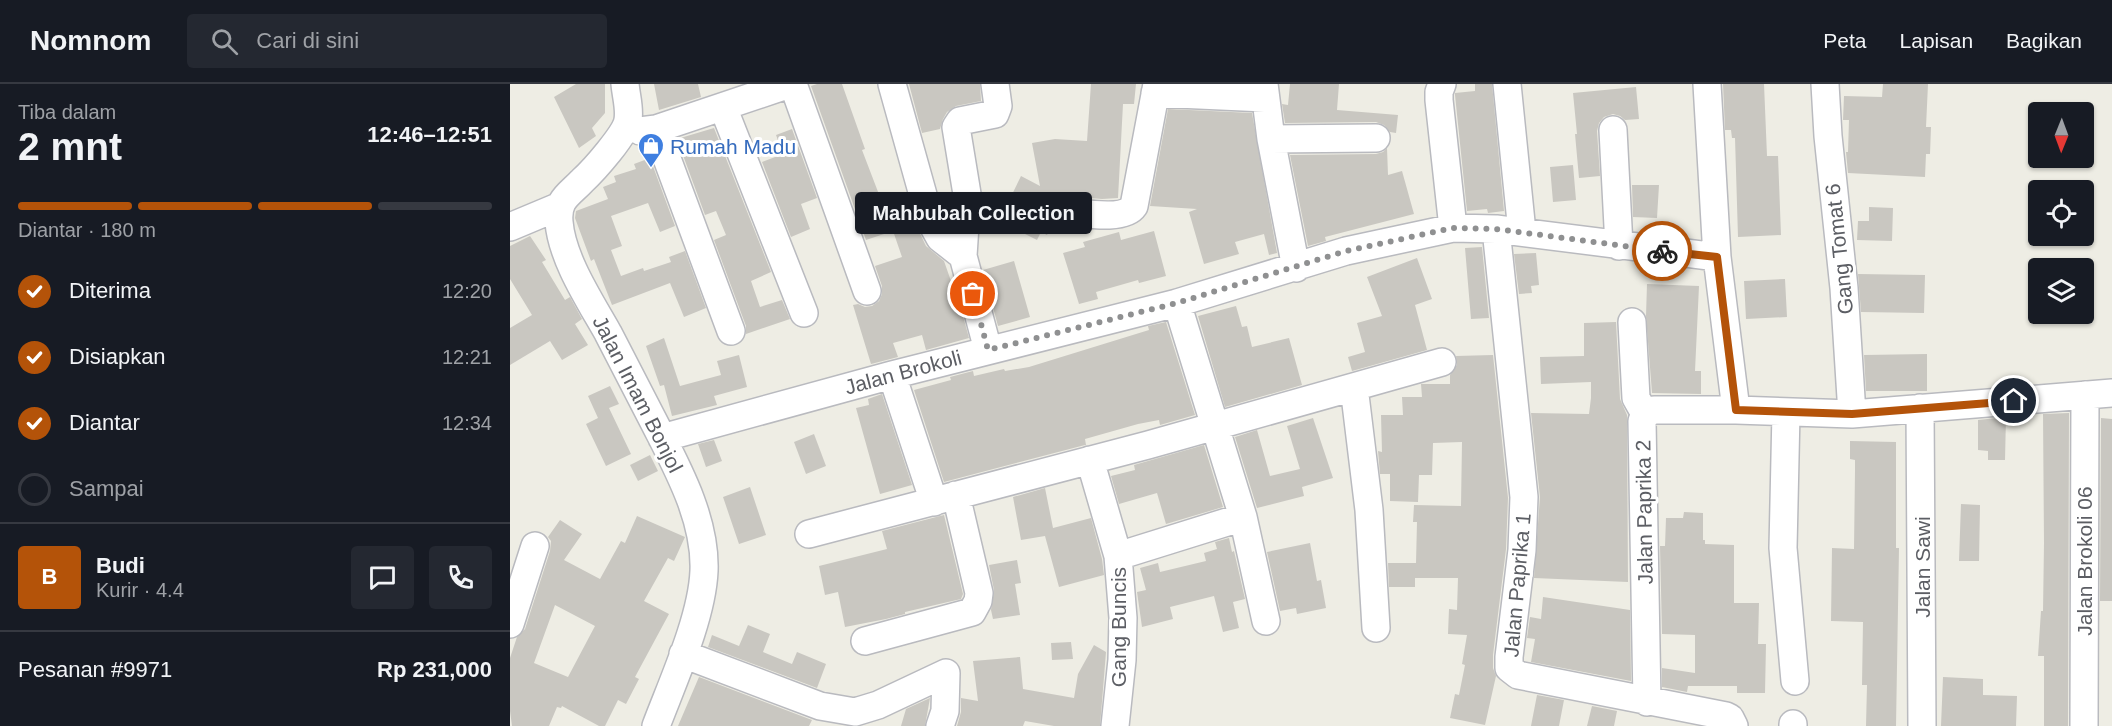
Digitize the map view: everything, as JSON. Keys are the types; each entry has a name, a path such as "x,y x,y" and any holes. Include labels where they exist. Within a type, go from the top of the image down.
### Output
{"street":[{"path":"510,227 560,206 565,196 582,181 623,134 628,121 625,84"},
{"path":"623,134 656,129 723,107 756,90 792,84 867,291"},
{"path":"892,84 930,220 940,238 963,256"},
{"path":"988,350 963,256 967,194 956,127 960,121 995,114 998,106 994,84"},
{"path":"1442,84 1439,100 1453,228"},
{"path":"1507,84 1509,231"},
{"path":"1707,84 1717,257 1736,410 1852,414 2112,393"},
{"name":"Gang Tomat 6","path":"1824,84 1844,288 1852,414"},
{"path":"1066,212 1119,215 1131,211 1134,206 1156,89 1264,91 1296,268"},
{"path":"723,107 804,313"},
{"path":"656,129 731,331"},
{"path":"1613,130 1619,246"},
{"path":"1271,139 1376,138"},
{"name":"Jalan Imam Bonjol","path":"560,206 558,219 563,242 577,277 680,472 694,510 704,569 700,598 683,654 656,726"},
{"name":"Jalan Brokoli","path":"662,438 892,375 1177,303 1346,251 1453,228 1509,231 1717,257"},
{"name":"Jalan Paprika 1","path":"1509,231 1524,497 1524,526 1509,668 1518,675 1726,716 1730,718 1734,726"},
{"path":"1177,303 1243,518 1266,621"},
{"path":"1632,322 1636,398 1645,414"},
{"path":"809,534 1214,427 1442,362"},
{"path":"865,640 972,612 976,608 979,593 945,499 892,375"},
{"path":"1354,387 1369,510 1376,628"},
{"name":"Jalan Brokoli 06","path":"2084,726 2085,395"},
{"name":"Jalan Sawi","path":"1920,408 1922,726"},
{"name":"Jalan Paprika 2","path":"1647,702 1642,422 1645,414 1654,410 1736,410"},
{"path":"1786,412 1784,548 1795,681"},
{"name":"Gang Buncis","path":"1090,460 1118,556 1123,618 1122,660 1115,726"},
{"path":"1118,556 1243,518"},
{"path":"510,624 535,546"},
{"path":"683,654 817,716 854,719 946,673 945,711 940,726"}],"building":[{"path":"576,84 605,84 605,113 592,128 596,136 579,148 554,97"},
{"path":"654,84 698,84 701,97 659,110"},
{"path":"842,84 865,149 862,150 893,231 866,240 811,86"},
{"path":"909,84 980,84 981,101 956,106 947,112 940,129 922,133"},
{"path":"1091,84 1136,84 1134,104 1123,104 1118,198 1067,196 1059,198 1050,210 1054,221 1047,235 1041,232 1037,240 999,221 1021,176 1040,186 1032,143 1055,139 1087,141"},
{"path":"1290,84 1339,84 1337,110 1398,115 1396,133 1390,132 1384,125 1376,122 1285,123 1282,104 1288,105"},
{"path":"1475,84 1492,84 1504,211 1488,213 1487,209 1467,211 1455,93 1475,91"},
{"path":"1723,84 1764,84 1767,156 1778,156 1781,235 1738,237 1735,138 1732,138 1731,130 1725,130"},
{"path":"1883,84 1928,84 1926,127 1931,127 1930,154 1926,154 1925,177 1848,173 1846,152 1848,152 1849,120 1843,120 1844,96 1882,97"},
{"path":"1636,87 1639,119 1625,120 1613,114 1604,117 1597,131 1600,176 1579,178 1573,93"},
{"path":"1168,109 1252,113 1277,253 1269,255 1264,234 1235,242 1239,254 1204,264 1189,212 1197,209 1150,206"},
{"path":"714,128 771,272 751,281 760,307 782,300 790,319 746,334 746,326 714,240 726,235 716,211 705,215 677,139"},
{"path":"792,129 817,198 801,204 810,229 791,237 762,162 783,154 776,135"},
{"path":"1387,148 1388,175 1402,171 1414,214 1325,237 1326,241 1308,246 1290,155 1376,154"},
{"path":"650,158 675,226 660,232 648,203 611,216 622,246 611,250 621,276 671,262 669,257 685,251 706,308 684,317 670,283 612,305 594,259 591,261 575,218 576,211 608,199 603,187 616,182 614,176 636,169 634,164"},
{"path":"1573,165 1576,200 1553,202 1550,167"},
{"path":"1632,185 1659,185 1657,218 1633,217"},
{"path":"1869,207 1893,208 1892,241 1857,240 1858,221 1869,221"},
{"path":"914,221 926,246 944,261 952,284 954,283 969,338 926,350 922,335 893,343 898,357 871,364 853,305 872,306 879,301 882,286 875,266 902,257 892,228"},
{"path":"1154,231 1166,276 1139,283 1138,280 1096,292 1098,299 1079,304 1063,253 1085,247 1083,242 1119,232 1121,240"},
{"path":"530,236 546,260 542,262 565,300 570,297 582,319 575,324 588,345 562,360 550,341 510,365 510,328 532,315 510,279 510,246"},
{"path":"1482,247 1489,318 1471,319 1465,248"},
{"path":"1536,253 1539,285 1531,286 1532,293 1519,294 1514,254"},
{"path":"1417,258 1432,299 1415,305 1427,350 1352,371 1348,357 1365,352 1357,323 1382,316 1367,277"},
{"path":"1014,261 1030,317 998,326 983,270"},
{"path":"1858,274 1925,275 1924,313 1861,312"},
{"path":"1785,279 1787,317 1746,319 1744,281"},
{"path":"1647,284 1699,286 1695,371 1701,371 1701,394 1652,393 1646,316"},
{"path":"1236,306 1242,327 1247,326 1252,347 1289,338 1302,385 1225,407 1198,316"},
{"path":"1166,322 1195,415 1160,425 1159,420 1138,424 1085,439 1086,445 944,482 914,390 951,380 950,377 973,371 974,376 1004,369 1005,371 1029,367 1149,330 1148,326"},
{"path":"1616,322 1620,399 1627,415 1628,582 1534,578 1540,497 1531,413 1589,414 1591,398 1591,382 1541,384 1540,357 1584,356 1584,323"},
{"path":"664,338 680,386 721,375 717,361 739,355 747,387 714,396 717,405 672,416 664,385 660,386 646,346"},
{"path":"1927,354 1927,391 1866,391 1864,355"},
{"path":"1493,355 1508,498 1506,549 1493,655 1493,668 1496,676 1485,725 1450,718 1455,694 1459,695 1465,665 1462,664 1467,635 1448,634 1449,609 1457,610 1458,578 1415,578 1415,587 1389,587 1388,563 1416,563 1417,522 1413,522 1414,505 1461,506 1462,442 1433,443 1432,475 1419,475 1418,502 1390,501 1390,474 1380,474 1378,451 1382,452 1381,415 1403,415 1402,397 1422,397 1421,384 1450,384 1450,375 1457,365 1456,356"},
{"path":"610,386 619,404 609,408 631,454 606,466 586,424 598,418 588,396"},
{"path":"882,394 912,485 880,494 856,408 869,405 868,399"},
{"path":"2069,413 2068,726 2044,726 2044,656 2038,656 2041,611 2043,611 2043,414"},
{"path":"2006,417 2005,460 1988,460 1988,451 1978,450 1978,420"},
{"path":"1313,418 1333,478 1302,487 1304,496 1257,508 1235,437 1257,430 1270,476 1300,469 1287,426"},
{"path":"2101,418 2112,419 2112,601 2100,601"},
{"path":"814,434 826,466 806,474 794,442"},
{"path":"714,440 722,461 706,467 698,444"},
{"path":"1850,441 1896,442 1896,548 1899,548 1896,726 1866,726 1867,685 1862,685 1863,622 1831,621 1832,548 1854,549 1855,460 1850,459"},
{"path":"1204,445 1223,507 1166,524 1157,493 1119,504 1111,476 1135,470 1134,465"},
{"path":"650,455 658,471 638,481 630,465"},
{"path":"750,487 766,535 739,544 723,497"},
{"path":"1045,488 1053,528 1091,518 1104,575 1059,587 1045,536 1021,540 1013,497"},
{"path":"1961,504 1980,505 1979,561 1959,561"},
{"path":"1684,512 1703,513 1705,544 1734,545 1734,603 1759,603 1758,644 1766,644 1765,693 1737,693 1737,686 1688,686 1687,692 1662,687 1662,668 1695,673 1695,635 1662,634 1660,546 1665,546 1666,518 1683,518"},
{"path":"944,515 963,594 961,599 905,612 905,614 886,619 845,627 838,592 825,595 819,566 887,549 882,531"},
{"path":"637,516 685,537 674,561 668,558 644,601 669,614 635,677 639,679 626,704 618,700 605,726 599,726 562,706 557,707 549,726 512,726 510,658 517,637 525,629 550,551 551,541 548,537 560,520 582,534 564,560 600,579 621,541 625,543","holes":["555,605 595,626 568,677 534,663"]},
{"path":"1229,538 1245,599 1233,602 1239,628 1223,632 1214,596 1170,607 1173,619 1142,627 1137,592 1146,590 1140,568 1158,563 1160,572 1206,561 1204,553 1217,549 1215,542"},
{"path":"1310,543 1317,581 1321,580 1326,608 1297,614 1296,608 1280,611 1267,552"},
{"path":"1017,560 1021,583 1015,584 1020,615 993,619 991,610 994,590 989,565"},
{"path":"1543,597 1630,610 1631,681 1531,662 1535,639 1527,638 1530,617 1541,619"},
{"path":"748,625 770,634 763,652 792,664 797,652 826,664 817,688 708,647 712,635 739,646"},
{"path":"1071,642 1073,659 1052,660 1051,643"},
{"path":"1094,645 1106,652 1100,726 1054,726 1025,721 1023,726 957,726 961,712 961,698 978,701 973,661 1020,657 1023,689 1074,698 1078,674"},
{"path":"699,677 812,720 809,726 678,726"},
{"path":"1943,677 1983,679 1983,695 2017,696 2016,726 1941,726"},
{"path":"1537,695 1564,700 1559,726 1531,726"},
{"path":"930,698 925,726 901,726 906,709"},
{"path":"1592,706 1617,711 1614,726 1587,726"}],"way so far":[{"path":"973,294 988,350 1177,303 1346,251 1453,228 1496,229 1662,251"}],"place":[{"name":"Rumah Madu","path":"651,169"},
{"name":"Mahbubah Collection","path":"973,294"}],"route":[{"path":"1662,251 1717,257 1736,410 1852,414 2014,401"}]}
